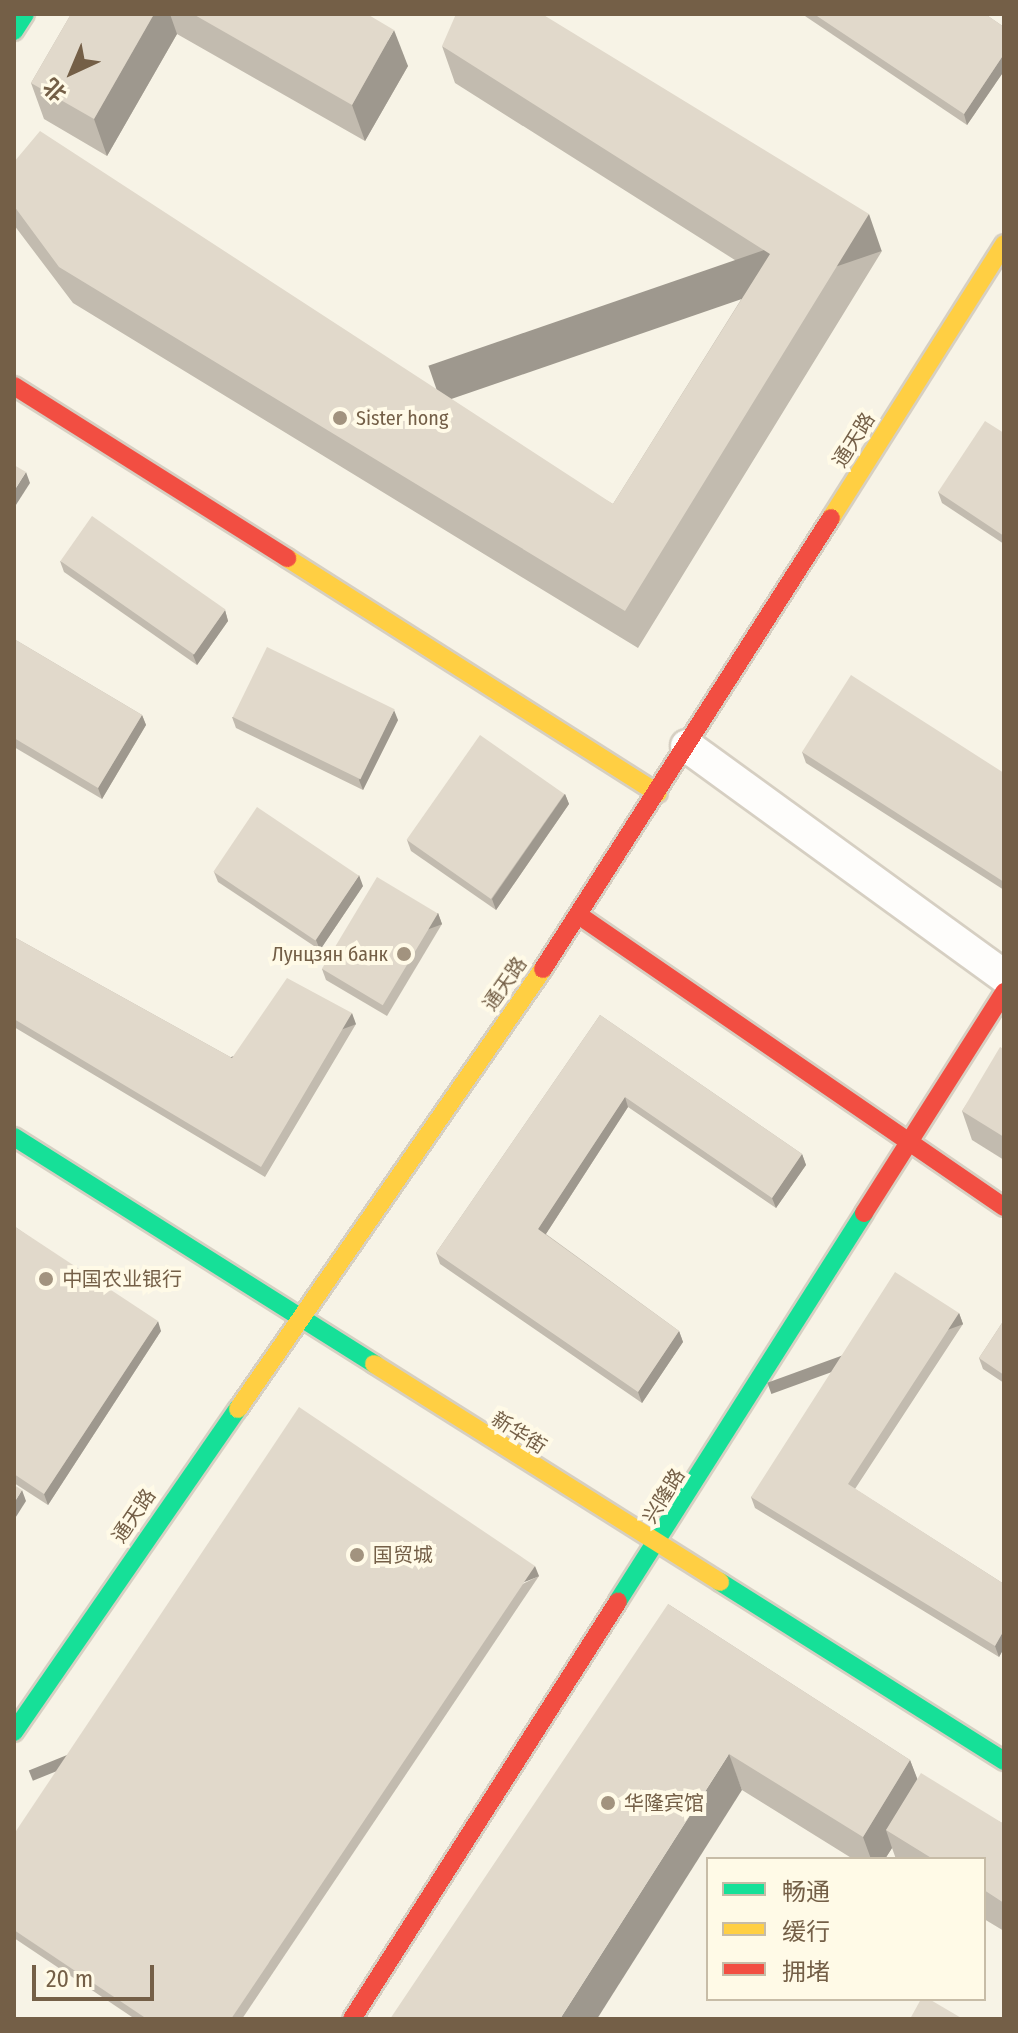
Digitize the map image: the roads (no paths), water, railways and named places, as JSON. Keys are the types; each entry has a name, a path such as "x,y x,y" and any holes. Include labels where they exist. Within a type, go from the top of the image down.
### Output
{"main road":[{"path":"14,31 25,14"},
{"name":"通天路","path":"14,1732 295,1319 580,916 1004,244"},
{"path":"14,386 658,793"},
{"path":"580,916 1004,1207"},
{"name":"兴隆路","path":"352,2019 659,1546 1004,992"},
{"name":"新华街","path":"14,1137 295,1319 1004,1761"}],"street":[{"path":"687,746 1004,976"}],"place":[{"name":"Sister hong","path":"340,418"},
{"name":"Лунцзян банк","path":"404,954"},
{"name":"中国农业银行","path":"46,1279"},
{"name":"国贸城","path":"357,1555"},
{"name":"华隆宾馆","path":"608,1803"}]}
